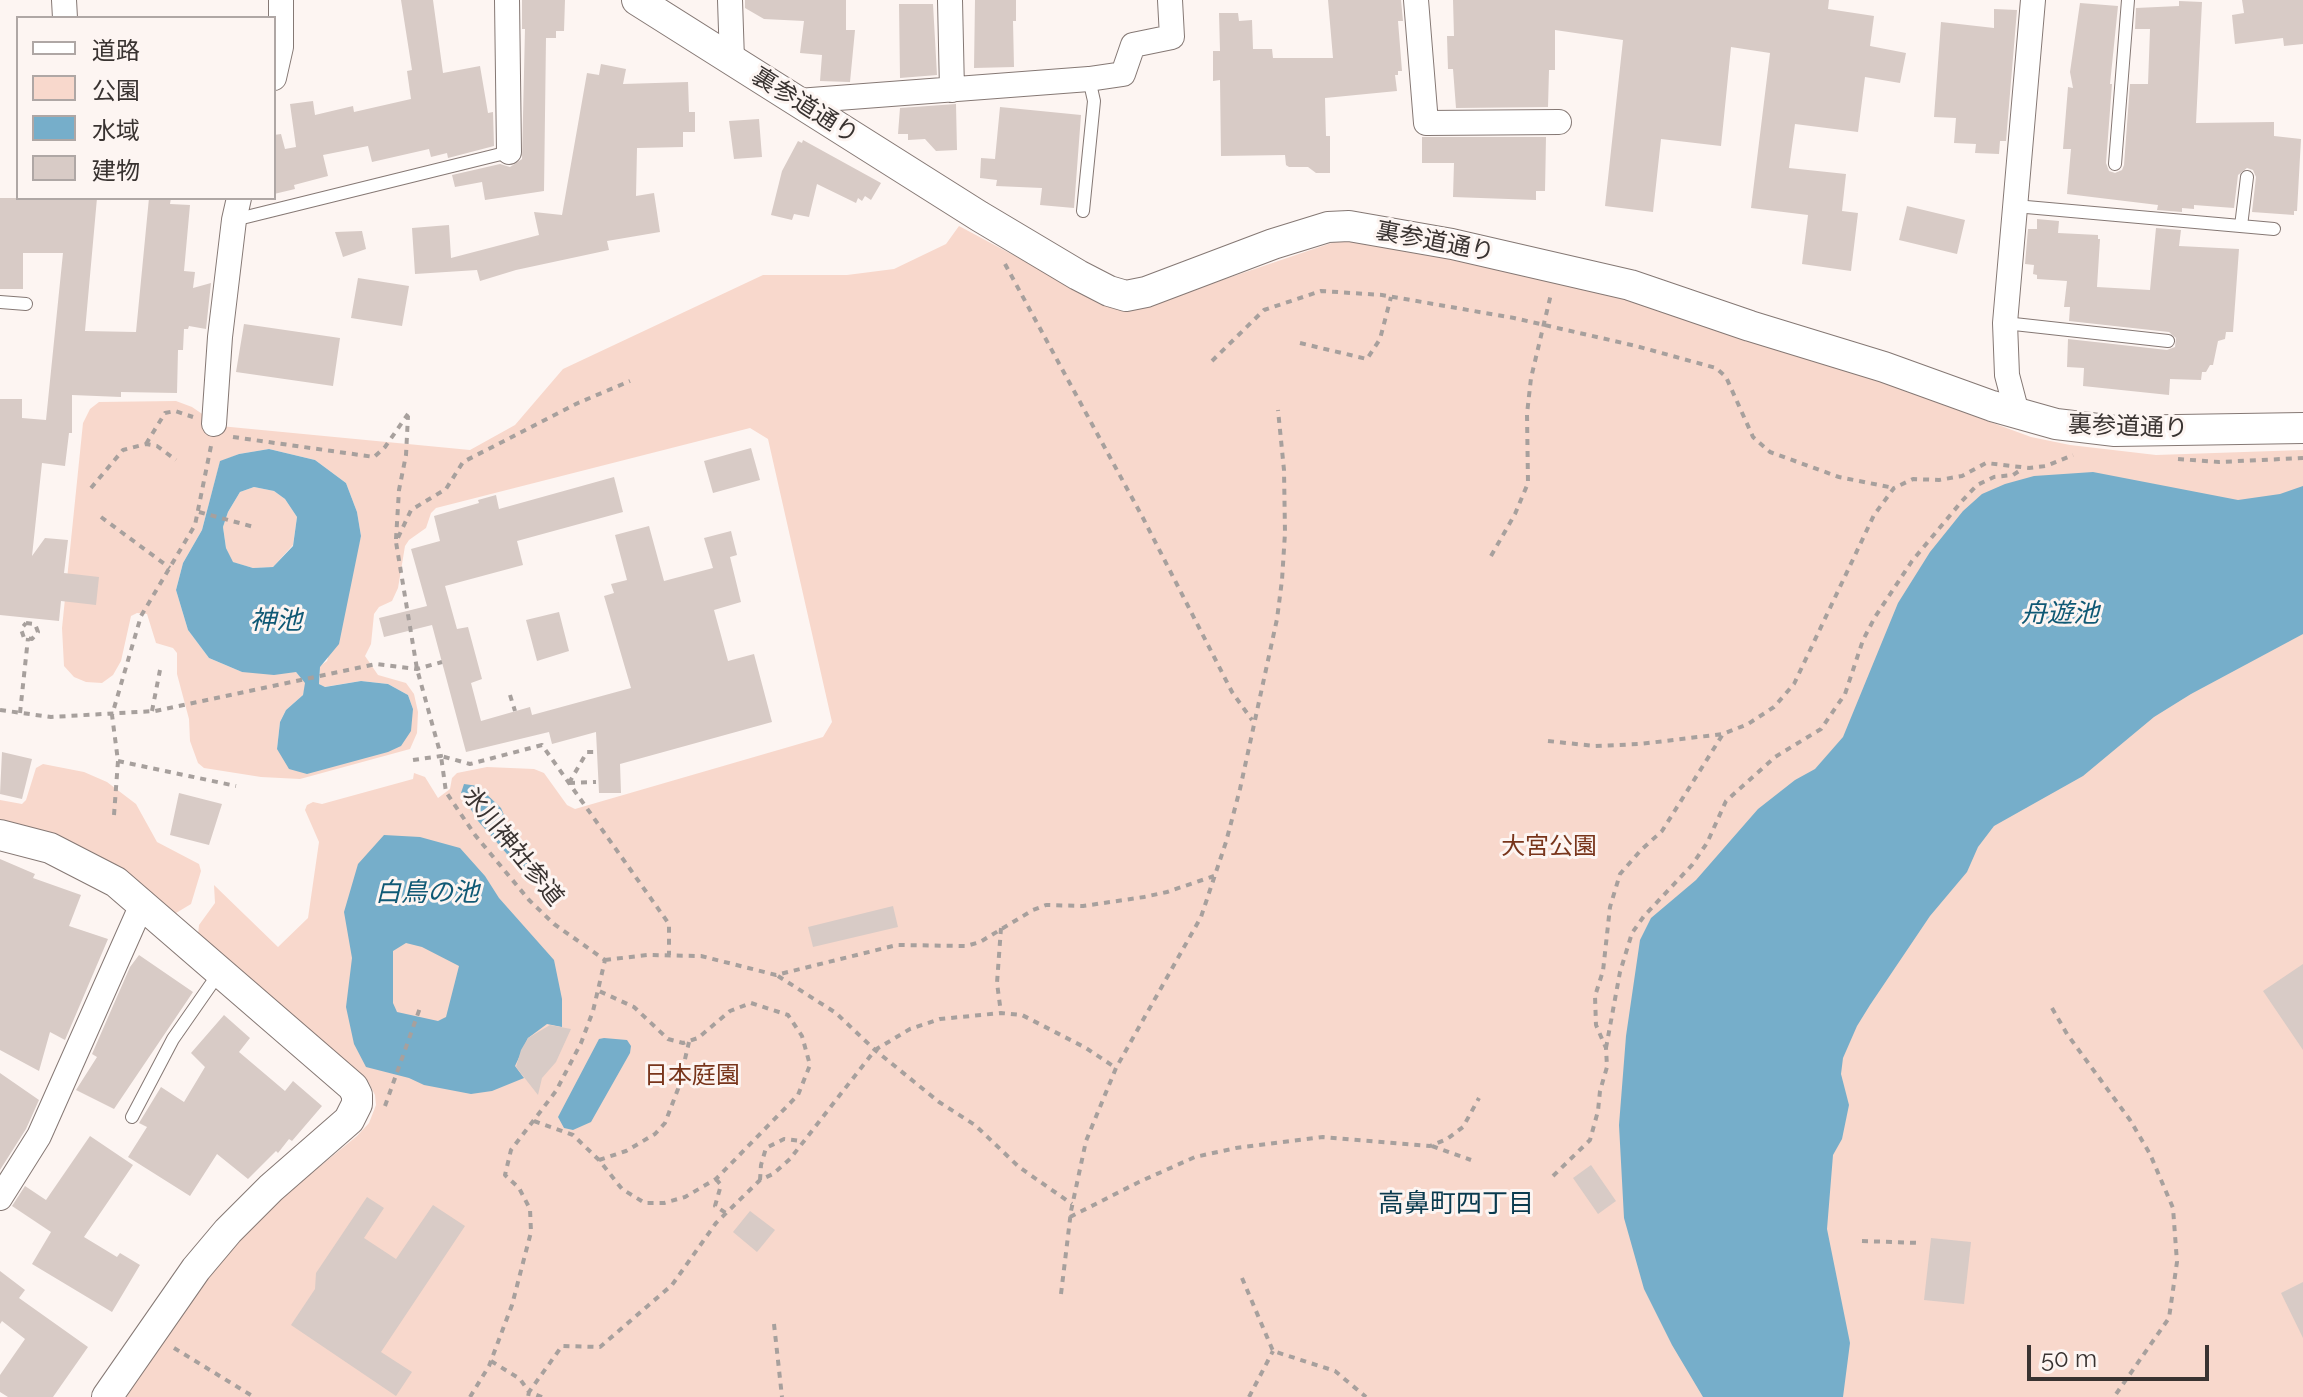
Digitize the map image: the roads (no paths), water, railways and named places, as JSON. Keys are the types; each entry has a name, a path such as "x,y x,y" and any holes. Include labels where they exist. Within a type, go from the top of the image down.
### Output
{"street":[{"path":"276,65 281,47 281,0"},
{"path":"507,0 509,152"},
{"name":"裏参道通り","path":"637,0 1078,275 1126,296 1146,292 1273,244 1328,227 1349,226 1452,244 1630,285 2056,424 2115,431 2303,428"},
{"path":"730,0 732,60"},
{"path":"950,0 952,90"},
{"path":"798,101 1123,74 1133,45 1172,37 1170,0"},
{"path":"1416,0 1426,123 1559,122"},
{"path":"2017,413 2007,375 2005,323 2033,0"},
{"path":"213,430 220,337 236,209"},
{"path":"0,835 50,848 116,882 221,970 353,1087 357,1095 357,1104 349,1120 271,1188 196,1269 107,1397"},
{"path":"0,1198 39,1136 143,902"}],"lane":[{"path":"2115,164 2128,0"},
{"path":"1083,211 1094,101 1089,79"},
{"path":"236,209 509,152"},
{"path":"2241,226 2247,177"},
{"path":"2015,206 2274,229"},
{"path":"0,302 26,304"},
{"path":"2005,323 2168,341"},
{"path":"132,1117 173,1039 221,970"}],"water":[{"name":"神池","path":"269,449 315,460 346,483 357,512 361,536 339,644 320,667 319,684 325,687 361,681 388,684 408,695 413,709 411,731 401,746 307,774 289,769 277,749 280,722 286,710 303,695 305,683 296,672 274,675 242,672 209,658 188,630 176,590 183,563 202,530 220,461","holes":["254,487 274,491 285,499 297,517 293,546 273,567 253,568 233,562 226,548 223,527 228,512 240,492"]},
{"name":"舟遊池","path":"2093,472 2238,500 2280,494 2303,486 2303,634 2191,694 2154,717 2083,776 1994,826 1978,847 1967,872 1930,916 1870,1005 1843,1058 1841,1074 1849,1105 1842,1139 1833,1155 1827,1229 1850,1343 1843,1397 1703,1397 1644,1289 1624,1218 1619,1125 1626,1036 1640,940 1651,918 1696,880 1758,809 1795,780 1815,769 1843,737 1898,603 1930,552 1963,511 1982,494 2005,484 2034,476"},
{"path":"464,784 478,786 501,808 509,827 535,864 534,877 528,878 478,821 461,793"},
{"name":"白鳥の池","path":"384,835 420,837 460,848 554,960 562,999 562,1027 547,1024 528,1038 515,1066 524,1078 492,1091 471,1094 424,1085 366,1067 354,1044 346,1007 352,958 344,912 358,864","holes":["406,943 422,947 459,966 446,1017 438,1021 397,1012 393,1003 393,951"]},
{"path":"599,1039 627,1040 631,1046 630,1053 591,1122 573,1130 564,1128 558,1117"}],"district":[{"name":"高鼻町四丁目","path":"1456,1204"}],"park label":[{"name":"大宮公園","path":"1549,847"},
{"name":"日本庭園","path":"692,1076"}]}
